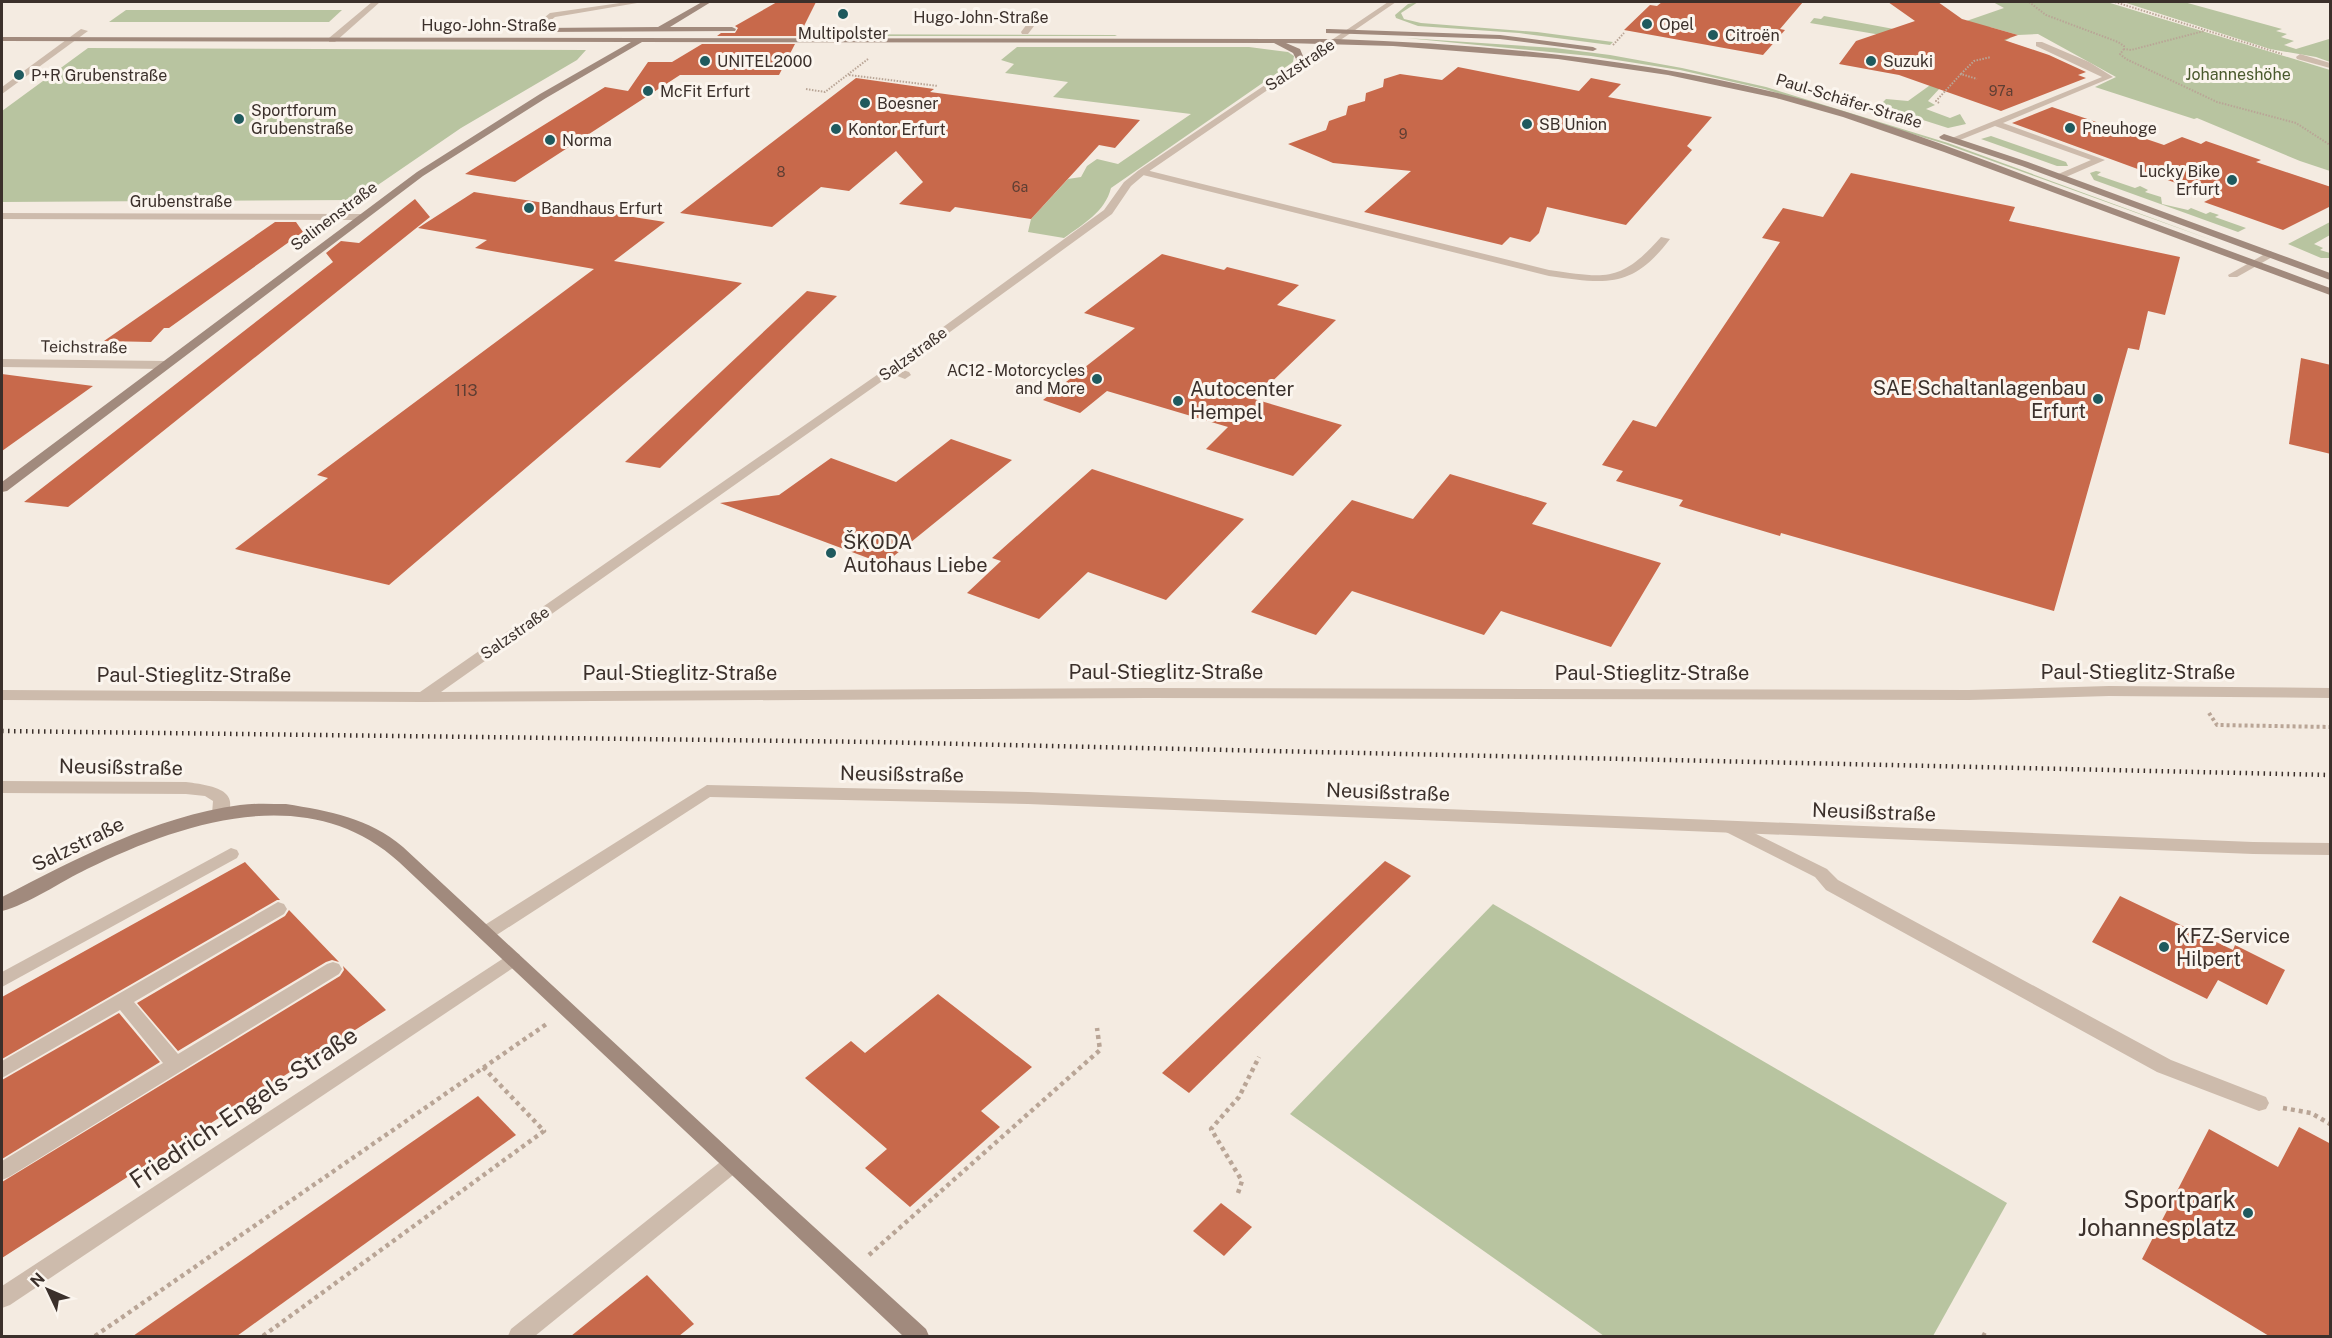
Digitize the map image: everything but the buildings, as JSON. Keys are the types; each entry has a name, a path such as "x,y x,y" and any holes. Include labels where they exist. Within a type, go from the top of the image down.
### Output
{"main road":[{"name":"Salinenstraße","path":"2,488 420,174 488,130 707,2"},
{"name":"Hugo-John-Straße","path":"2,31 741,29"},
{"name":"Hugo-John-Straße","path":"847,30 1349,31"},
{"path":"1349,31 1500,37 1603,50"},
{"name":"Hugo-John-Straße","path":"2,39 1336,41"},
{"path":"1266,41 1285,45 1297,51 1302,63"},
{"name":"Paul-Schäfer-Straße","path":"1336,41 1496,48 1564,55 1701,78 1777,96 1931,143 2331,292"},
{"name":"Paul-Schäfer-Straße","path":"1658,60 1784,89 1952,140 2060,177 2331,277"},
{"name":"Salzstraße","path":"2,905 90,859 147,833 188,820 260,810 297,812 330,817 351,824 383,840 486,933"},
{"path":"486,933 731,1166 918,1336"}],"street":[{"path":"332,39 376,2"},
{"path":"561,14 573,2"},
{"path":"533,30 553,15 639,2"},
{"name":"Salzstraße","path":"423,697 891,370 1108,212 1127,184 1142,172 1392,2"},
{"path":"1025,32 1033,21"},
{"path":"2,91 84,31"},
{"path":"1952,140 2109,77 2086,64 2039,44"},
{"path":"2300,57 2331,66"},
{"path":"1995,123 2100,160 2060,177"},
{"path":"1142,172 1549,273 1594,279 1630,273 1646,262 1665,239"},
{"name":"Grubenstraße","path":"2,216 360,217"},
{"path":"2233,275 2270,254"},
{"name":"Teichstraße","path":"2,363 165,365"},
{"path":"891,370 905,375"},
{"name":"Paul-Stieglitz-Straße","path":"2,695 423,697 1135,693 1969,695 2331,693"},
{"name":"Neusißstraße","path":"2,788 186,788 208,791 222,798 220,814"},
{"name":"Neusißstraße","path":"486,933 707,791 1039,799 2253,848 2331,849"},
{"path":"1730,827 1821,873 1832,885 2154,1060 2259,1103"},
{"path":"2,980 231,854"},
{"path":"2,1070 278,909"},
{"name":"Friedrich-Engels-Straße","path":"2,1298 513,959"},
{"path":"2,1171 333,969"},
{"path":"122,1000 176,1065"},
{"path":"519,1336 731,1166"}],"path":[{"path":"2029,2 2046,15 2118,42 2124,46 2124,49"},
{"path":"2115,2 2204,31 2300,57"},
{"path":"2124,49 2131,50 2204,31"},
{"path":"1612,46 1624,33"},
{"path":"2124,49 2121,54 2136,64 2217,102 2296,123 2331,145"},
{"path":"806,89 825,92 873,56"},
{"path":"1939,103 1936,101 1969,63 1991,57"},
{"path":"848,74 938,86"},
{"path":"1961,74 1977,79"},
{"path":"2196,692 2217,725 2331,727"},
{"path":"95,1336 567,1010"},
{"path":"848,1273 1100,1050 1097,1028"},
{"path":"1238,1193 1242,1181 1211,1129 1239,1097 1259,1057"},
{"path":"263,1336 544,1131 483,1067"},
{"path":"2259,1103 2311,1113 2331,1124"}],"green space":[{"path":"1418,2 1401,13 1404,19 1421,23 1537,32 1613,42 1610,45 1519,33 1418,26 1396,18 1395,15 1408,4"},
{"name":"Johanneshöhe","path":"1993,2 2107,2 2330,70 2330,171 2300,161 2197,118 2194,119 2095,87 2116,77 2038,34 2018,35 1990,27 1983,30 2010,38 1954,73 1928,101 1935,105 1926,109 1950,118 1960,114 1966,124 1948,128 1879,106 1886,99 1908,101 1940,78 1905,39 1810,23 1814,18 1821,19 1824,16 1926,35 2004,8"},
{"path":"2123,2 2184,2 2282,29 2276,31 2287,34 2281,37 2294,41 2284,45 2296,49 2329,39 2330,62 2316,57 2270,49"},
{"path":"126,10 342,10 329,22 109,22"},
{"path":"722,34 1115,35 1117,36 721,36"},
{"path":"1406,38 1555,48 1610,55 1766,87 1948,143 2220,243 1945,144 1764,89 1680,70 1591,56"},
{"path":"1017,47 1249,47 1288,52 1294,56 1293,62 1111,188 1099,211 1064,238 1028,232 1031,219 1068,179 1081,177 1087,166 1097,159 1118,164 1191,114 1053,97 1068,82 1005,73 1014,64 1001,60"},
{"name":"Sportforum Grubenstraße","path":"88,48 586,50 577,60 461,128 356,200 2,202 2,111"},
{"path":"1991,136 2066,162 2068,166 2057,166 1981,139"},
{"path":"2101,172 2097,175 2148,190 2145,192 2161,197 2162,204 2188,210 2191,208 2206,214 2210,212 2219,215 2215,217 2246,228 2238,232 2094,180 2090,173"},
{"path":"2330,222 2330,235 2314,244 2323,248 2320,250 2330,253 2330,258 2321,258 2288,244"},
{"path":"1493,904 2007,1203 1933,1336 1604,1336 1290,1114"}],"railway":[{"path":"2,731 875,742 2330,775"}],"place":[{"name":"Multipolster","path":"843,14"},
{"name":"Opel","path":"1647,24"},
{"name":"Citroën","path":"1713,35"},
{"name":"UNITEL2000","path":"705,61"},
{"name":"Suzuki","path":"1871,61"},
{"name":"P+R Grubenstraße","path":"19,75"},
{"name":"McFit Erfurt","path":"648,91"},
{"name":"Boesner","path":"865,103"},
{"name":"Sportforum Grubenstraße","path":"239,119"},
{"name":"SB Union","path":"1527,124"},
{"name":"Pneuhoge","path":"2070,128"},
{"name":"Kontor Erfurt","path":"836,129"},
{"name":"Norma","path":"550,140"},
{"name":"Lucky Bike Erfurt","path":"2232,180"},
{"name":"Bandhaus Erfurt","path":"529,208"},
{"name":"AC12 - Motorcycles and More","path":"1097,379"},
{"name":"SAE Schaltanlagenbau Erfurt","path":"2098,399"},
{"name":"Autocenter Hempel","path":"1178,401"},
{"name":"ŠKODA Autohaus Liebe","path":"831,553"},
{"name":"KFZ-Service Hilpert","path":"2164,947"},
{"name":"Sportpark Johannesplatz","path":"2248,1213"}]}
